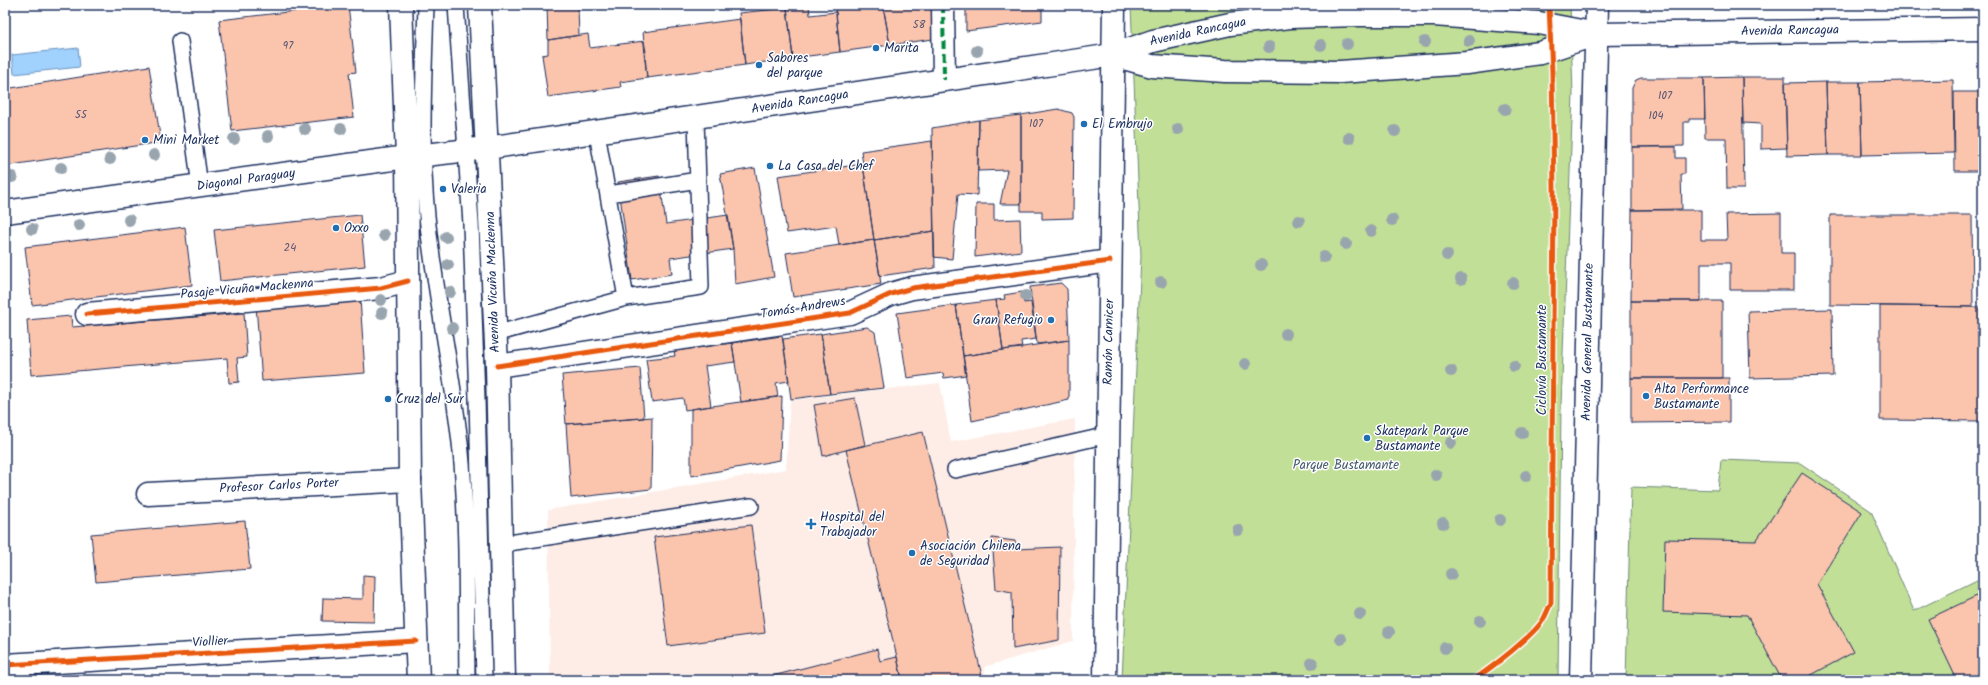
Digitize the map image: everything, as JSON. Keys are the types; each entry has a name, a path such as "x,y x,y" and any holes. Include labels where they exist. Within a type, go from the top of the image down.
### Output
{"main road":[{"path":"401,5 415,156 408,281 410,480 418,680"},
{"name":"Avenida Vicuña Mackenna","path":"480,5 477,150 497,366 504,680"},
{"path":"943,5 944,80"},
{"name":"Ramón Carnicer","path":"1105,680 1114,5"},
{"name":"Avenida General Bustamante","path":"1581,680 1597,5"},
{"name":"Avenida Rancagua","path":"477,150 1113,55 1153,41 1183,33 1230,24 1290,17 1434,15 1544,23 1596,34 1983,29"},
{"name":"Avenida Rancagua","path":"1113,55 1152,66 1225,71 1340,72 1467,63 1540,53 1596,34"},
{"name":"Diagonal Paraguay","path":"5,212 415,156 477,150"},
{"name":"Tomás Andrews","path":"497,366 850,313 891,294 912,288 1110,261"},
{"name":"Pasaje Vicuña Mackenna","path":"87,314 381,288 408,281"},
{"name":"Profesor Carlos Porter","path":"148,494 410,480"},
{"name":"Viollier","path":"5,665 416,641"}],"lane":[{"path":"426,5 415,156 427,216 449,359 461,453 465,531 467,680"},
{"path":"456,5 477,150 477,398 484,680"},
{"path":"180,41 200,186"},
{"path":"495,334 626,298 701,287 696,118"},
{"path":"598,133 626,298"},
{"path":"608,194 698,180"},
{"path":"955,470 1108,435"},
{"path":"502,544 751,506"}],"shaded area":[{"name":"Hospital del Trabajador","path":"940,383 951,442 1075,419 1073,641 984,667 987,680 550,680 548,510 786,469 790,400"}],"green space":[{"name":"Parque Bustamante","path":"1131,5 1570,5 1573,94 1561,405 1558,680 1122,680 1141,256"},
{"path":"1721,460 1800,463 1871,511 1914,611 1981,578 1983,544 1983,593 1957,680 1626,680 1631,487 1718,490"}],"water":[{"path":"78,48 80,67 14,74 12,55"}],"building":[{"path":"348,5 356,72 349,73 354,117 232,131 219,20"},
{"path":"547,5 667,5 578,8 579,35 548,40"},
{"path":"835,5 856,5 856,8 883,6 890,45 840,52"},
{"path":"883,5 934,5 933,39 890,45"},
{"path":"966,5 1042,5 1042,21 966,31"},
{"path":"809,6 810,15 836,12 840,52 793,58 787,8"},
{"path":"787,8 793,58 745,65 739,13"},
{"path":"740,19 745,65 647,78 643,32"},
{"path":"588,34 590,48 644,41 647,78 620,82 621,87 548,97 542,55 548,54 548,40"},
{"path":"149,66 161,142 5,166 5,89"},
{"path":"1742,77 1785,77 1787,148 1761,149 1761,124 1743,123"},
{"path":"1742,77 1744,189 1727,189 1726,138 1705,138 1704,78"},
{"path":"1641,78 1704,78 1705,119 1689,119 1689,122 1684,122 1684,146 1632,147 1632,88 1636,80"},
{"path":"1953,80 1954,153 1862,155 1860,82"},
{"path":"1826,82 1860,82 1862,155 1828,155"},
{"path":"1826,82 1828,155 1787,156 1785,83"},
{"path":"1954,92 1983,92 1983,171 1955,171"},
{"path":"1058,109 1072,113 1074,117 1073,218 1042,219 1042,211 1021,211 1021,115"},
{"path":"1021,115 1021,204 1000,204 1007,170 978,171 979,120"},
{"path":"979,120 977,195 958,194 952,259 934,257 932,128"},
{"path":"932,141 934,231 874,240 861,151"},
{"path":"1632,147 1676,147 1676,158 1685,158 1685,174 1681,174 1682,209 1632,210"},
{"path":"863,164 874,240 839,245 836,226 787,233 778,176"},
{"path":"755,168 774,277 735,284 733,249 720,174"},
{"path":"659,176 666,224 728,215 733,249 670,258 672,274 632,280 618,182"},
{"path":"976,204 994,204 994,220 1020,219 1021,251 975,257"},
{"path":"1632,210 1701,210 1701,240 1727,240 1726,214 1781,213 1781,253 1794,253 1794,290 1730,290 1730,263 1701,263 1701,301 1631,301"},
{"path":"360,215 365,266 220,281 214,230"},
{"path":"1830,215 1972,215 1973,307 1830,305"},
{"path":"185,227 192,285 32,305 25,247"},
{"path":"934,231 935,268 880,276 874,240"},
{"path":"874,240 881,284 793,297 786,253"},
{"name":"Gran Refugio","path":"1061,283 1067,289 1069,340 1037,344 1030,287"},
{"path":"1022,292 1024,303 1031,302 1036,339 1021,341 1022,348 1003,350 996,300 1005,299 1004,295"},
{"path":"360,298 365,373 262,381 256,306"},
{"path":"996,300 1003,350 963,356 956,305"},
{"path":"1631,301 1722,301 1722,378 1631,378"},
{"path":"956,305 966,375 944,378 943,373 907,378 897,313"},
{"path":"1880,306 1983,307 1983,421 1880,420"},
{"path":"1832,309 1833,376 1750,378 1748,311"},
{"path":"244,313 247,357 237,358 239,382 229,383 227,358 31,375 27,320 71,316 72,327"},
{"path":"867,327 875,332 884,388 830,394 821,334"},
{"path":"821,334 830,394 791,399 783,339"},
{"path":"782,336 789,381 776,383 778,397 741,402 732,343"},
{"path":"1069,340 1069,400 972,421 963,356"},
{"path":"732,343 735,362 705,366 711,406 685,410 683,398 652,402 646,359 675,356 674,351"},
{"path":"640,368 644,418 566,424 562,375"},
{"path":"1631,378 1729,378 1729,422 1631,423"},
{"path":"782,396 780,460 691,476 691,409"},
{"path":"855,398 865,445 823,456 814,405"},
{"path":"652,417 651,489 571,498 566,424"},
{"name":"Asociación Chilena de Seguridad","path":"923,432 983,680 902,680 846,450"},
{"path":"1802,473 1862,512 1817,584 1854,652 1802,680 1782,680 1747,615 1663,612 1665,539 1756,541"},
{"path":"245,521 250,569 96,582 91,534"},
{"path":"751,525 765,633 668,646 654,537"},
{"path":"992,538 1015,541 1016,549 1060,547 1059,640 1013,649 1012,592 996,589"},
{"path":"363,575 375,576 374,622 322,621 323,598 363,599"},
{"path":"1983,593 1983,680 1957,680 1928,619"},
{"path":"877,649 880,661 897,657 902,679 757,680"}],"marked path":[{"path":"943,5 944,80"}],"cycle path":[{"name":"Ciclovía Bustamante","path":"1473,680 1530,635 1543,620 1551,603 1554,190 1549,5"},
{"path":"497,366 850,313 891,294 912,288 1110,261"},
{"path":"87,314 381,288 408,281"},
{"path":"5,665 416,641"}],"place":[{"name":"Marita","path":"876,48"},
{"name":"Sabores del parque","path":"759,65"},
{"name":"El Embrujo","path":"1084,124"},
{"name":"Mini Market","path":"145,140"},
{"name":"La Casa del Chef","path":"770,166"},
{"name":"Valeria","path":"443,189"},
{"name":"Oxxo","path":"336,228"},
{"name":"Gran Refugio","path":"1051,320"},
{"name":"Alta Performance Bustamante","path":"1646,396"},
{"name":"Cruz del Sur","path":"388,399"},
{"name":"Skatepark Parque Bustamante","path":"1367,438"},
{"name":"Hospital del Trabajador","path":"811,524"},
{"name":"Asociación Chilena de Seguridad","path":"912,553"}]}
